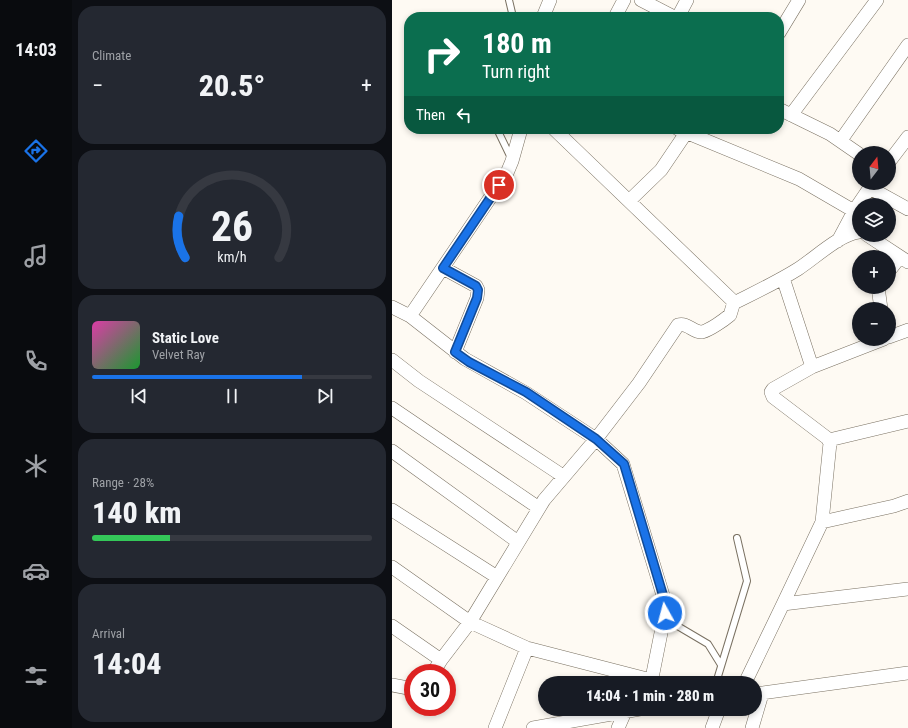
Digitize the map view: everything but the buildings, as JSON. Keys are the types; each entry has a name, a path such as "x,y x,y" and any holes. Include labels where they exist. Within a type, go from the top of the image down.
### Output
{"street":[{"path":"545,12 550,0"},
{"path":"618,12 624,0"},
{"path":"641,0 664,12"},
{"path":"681,12 687,0"},
{"path":"784,25 799,0"},
{"path":"852,149 841,140 785,112 877,0"},
{"path":"841,140 908,45"},
{"path":"410,316 507,173 520,134"},
{"path":"559,134 734,302"},
{"path":"629,201 660,170 680,134"},
{"path":"689,134 799,179 852,210"},
{"path":"896,154 907,141"},
{"path":"880,190 908,208"},
{"path":"838,241 852,215"},
{"path":"734,302 783,278 838,241 852,234"},
{"path":"877,242 904,260"},
{"path":"443,268 476,286 478,290 477,298 455,352"},
{"path":"783,278 812,367"},
{"path":"438,664 470,622 539,508 563,476 596,439 642,378 678,325 683,324 698,331 704,331 730,315 734,302"},
{"path":"392,307 410,316 469,362 526,392 596,439 619,460 625,468 665,602 664,618 652,676"},
{"path":"896,334 908,330"},
{"path":"829,440 771,395 773,389 812,367 866,346"},
{"path":"392,360 419,381 563,476"},
{"path":"392,408 539,508"},
{"path":"829,440 908,421"},
{"path":"748,676 822,522 829,440"},
{"path":"392,451 518,542"},
{"path":"822,522 894,506 908,501"},
{"path":"392,510 497,577"},
{"path":"392,567 470,622 528,648 629,676"},
{"path":"783,604 908,589"},
{"path":"392,626 440,660"},
{"path":"494,728 528,648"},
{"path":"762,694 908,673"},
{"path":"533,728 602,716"},
{"path":"618,728 623,716"},
{"path":"712,728 716,716"},
{"path":"752,728 754,716"}],"lane":[{"path":"509,0 512,12"},
{"path":"499,134 512,161"},
{"path":"718,676 747,581 737,538"},
{"path":"664,618 708,644 721,665"}],"route":[{"path":"499,185 443,268 476,286 478,290 477,298 455,352 469,362 526,392 596,439 624,464 665,602 665,613"}]}
